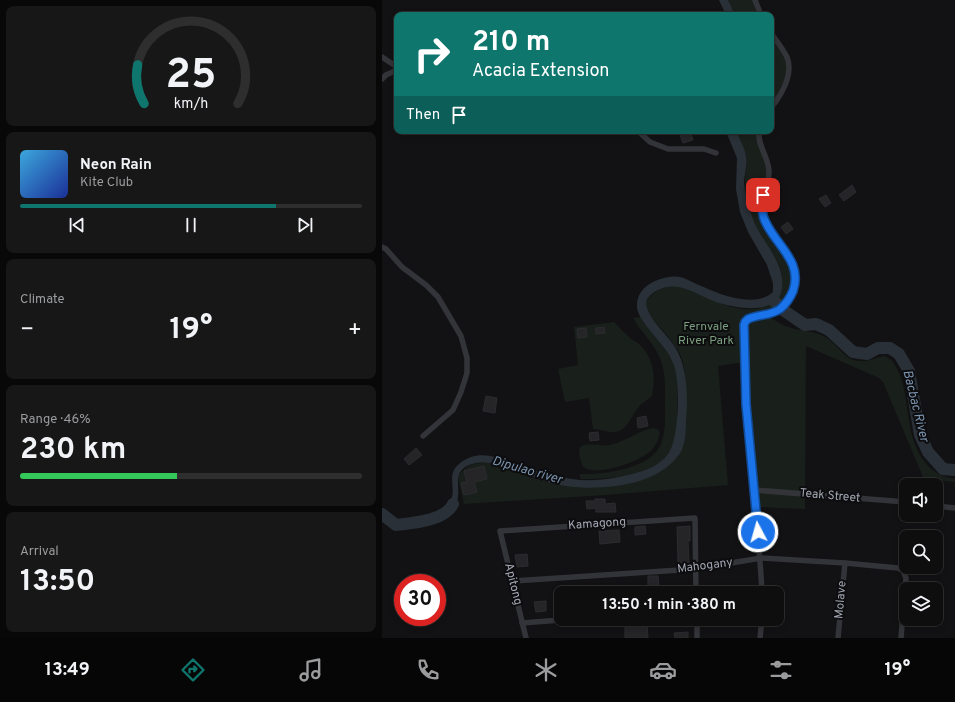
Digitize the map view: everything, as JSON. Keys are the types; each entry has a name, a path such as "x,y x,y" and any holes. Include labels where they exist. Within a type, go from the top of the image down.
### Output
{"street":[{"path":"754,0 760,12"},
{"path":"774,38 787,57 789,72 785,86 774,104"},
{"path":"382,57 394,66"},
{"path":"382,79 394,70"},
{"path":"641,134 650,142 668,149 704,149 716,153"},
{"path":"758,134 769,171 763,195 762,210 766,223 790,257 796,276 795,286 786,303 774,312 748,319 744,325 746,404 761,558 762,586"},
{"path":"382,247 386,249 402,267 426,285 438,297 461,336 467,358 467,373 453,410 423,436"},
{"name":"Teak Street","path":"754,490 899,501"},
{"path":"943,507 955,508"},
{"name":"Kamagong","path":"500,531 694,518 695,569"},
{"name":"Apitong","path":"500,531 526,638"},
{"name":"Mahogany","path":"512,581 695,569 761,558 898,568 903,571 906,578 901,638"},
{"name":"Molave","path":"838,638 845,563"},
{"path":"695,569 696,586"},
{"path":"522,623 554,620"},
{"path":"697,626 698,638"},
{"path":"760,638 761,626"}],"green space":[{"path":"728,0 755,0 760,12 734,12"},
{"path":"774,38 787,57 789,71 774,102"},
{"path":"738,134 760,134 769,171 763,195 766,223 790,257 796,276 786,303 768,315 787,327 822,335 850,359 866,361 885,356 891,360 901,378 911,432 918,452 930,468 946,477 955,479 955,482 943,481 943,478 923,477 883,382 879,378 806,346 805,509 756,507 745,362 718,366 728,485 606,495 464,504 458,477 465,468 474,464 495,464 550,483 580,487 625,484 638,481 661,472 678,456 685,437 687,409 684,368 681,356 677,349 647,310 646,306 648,300 657,291 678,286 727,306 740,309 752,309 763,307 773,300 780,294 782,288 782,277 778,262 757,229 748,207 745,184 747,159"},
{"name":"Fernvale River Park","path":"641,317 649,330 668,353 675,367 678,387 677,425 674,443 668,455 647,470 620,477 580,479 580,474 613,472 636,465 654,454 662,441 665,420 665,387 662,363 657,352 633,318"},
{"path":"614,322 648,354 654,374 654,381 652,396 639,406 623,429 613,432 593,429 589,398 565,402 558,369 578,365 574,327"},
{"path":"654,428 660,432 658,440 654,447 642,457 623,465 603,470 587,469 582,465 579,454 580,447 583,445 610,445 648,429"}],"water":[{"path":"719,0 728,0 734,12 725,12"},
{"path":"727,134 738,134 744,150 747,163 744,183 748,204 756,226 774,255 779,267 782,287 779,297 773,303 764,307 753,308 741,308 719,303 679,287 666,287 654,292 648,298 646,303 648,310 656,323 675,347 685,374 687,394 686,431 684,445 678,456 667,467 654,475 638,481 620,485 585,488 554,484 493,464 476,463 466,466 461,471 459,476 458,496 456,503 452,510 442,516 452,497 452,476 455,468 467,459 475,456 483,455 500,458 554,476 594,480 610,479 642,471 656,465 668,454 672,447 678,413 677,377 674,365 666,350 641,319 638,313 637,301 641,292 655,281 667,277 680,277 726,296 747,300 765,297 773,292 773,283 767,265 748,232 740,212 736,189 737,158"}],"building":[{"path":"680,134 691,134 693,140 683,143"},
{"path":"852,185 856,192 844,201 839,195"},
{"path":"826,195 831,203 825,207 819,199"},
{"path":"788,222 793,229 786,234 781,227"},
{"path":"604,327 605,333 596,334 596,328"},
{"path":"586,328 587,337 578,338 577,329"},
{"path":"486,396 497,398 495,413 483,411"},
{"path":"646,416 648,426 638,428 637,418"},
{"path":"598,432 599,440 590,441 589,433"},
{"path":"416,448 422,455 409,465 404,459"},
{"path":"484,466 487,479 474,482 477,492 464,495 461,483 467,482 464,471"},
{"path":"595,499 605,499 605,504 615,503 616,512 596,512 596,508 587,509 586,501 595,501"},
{"path":"645,526 646,534 635,535 635,527"},
{"path":"690,526 690,541 688,541 689,563 678,563 677,527"},
{"path":"619,530 620,542 600,544 599,531"},
{"path":"527,554 528,566 517,567 515,555"},
{"path":"648,576 658,576 659,586 648,586"},
{"path":"546,601 546,611 536,612 534,602"},
{"path":"625,626 647,626 648,638 625,638"},
{"path":"688,632 688,638 675,638 674,633"}],"waterway":[{"name":"Bacbac River","path":"773,300 786,312 805,325 816,324 829,330 853,352 867,354 878,348 890,348 899,354 909,371 920,435 928,452 943,469 955,470"},
{"name":"Dipulao river","path":"382,514 396,525 411,523 436,518 449,510 453,504"}],"route":[{"path":"758,532 746,404 744,325 745,322 752,317 768,315 781,308 791,295 795,286 796,276 790,257 766,223 762,210 763,195"}]}
